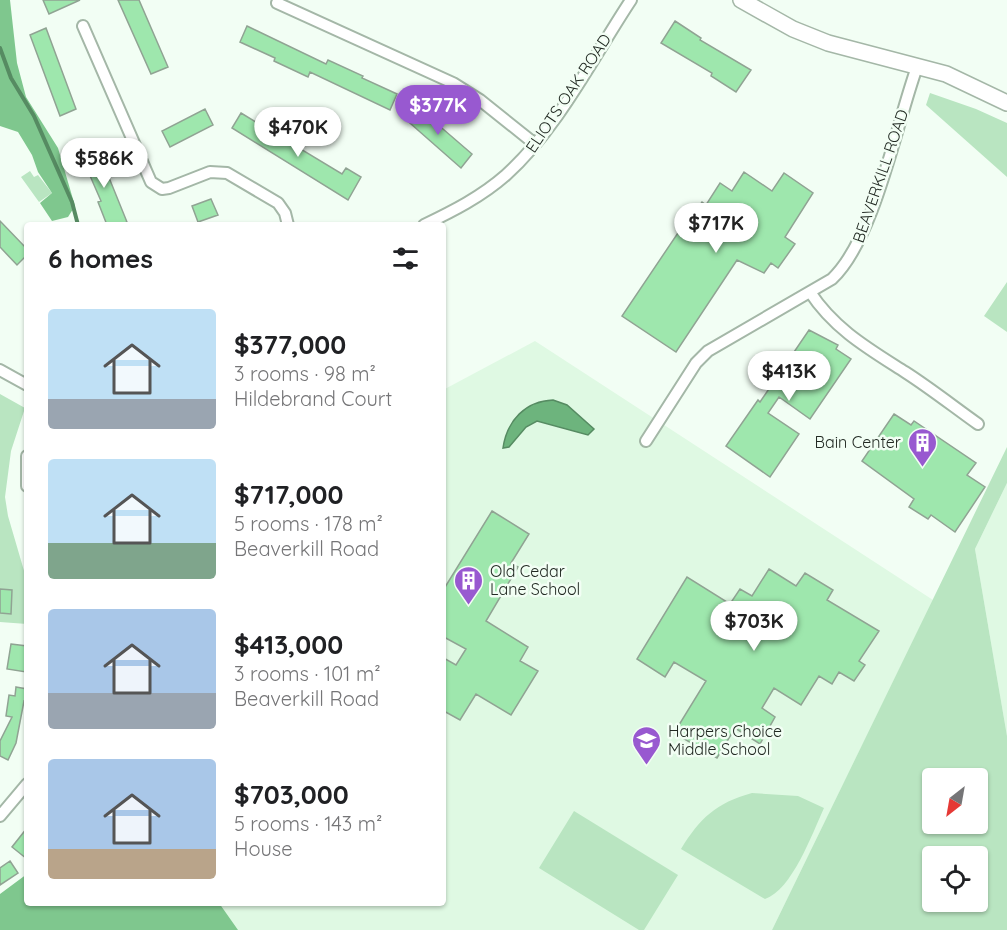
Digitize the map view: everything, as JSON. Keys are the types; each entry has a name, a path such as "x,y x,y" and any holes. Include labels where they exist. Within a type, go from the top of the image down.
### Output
{"main road":[{"path":"741,0 793,29 828,43 946,74 1007,103"}],"street":[{"name":"ELIOTS OAK ROAD","path":"430,222 489,188 535,144 630,0"},
{"path":"277,3 453,83 480,100 535,144"},
{"path":"83,26 151,182 162,189 210,172 226,173 278,203 285,213 287,222"},
{"name":"BEAVERKILL ROAD","path":"646,441 696,363 708,351 810,292 843,268 860,239 917,67"},
{"name":"ELIOTS OAK ROAD","path":"424,222 438,218"},
{"path":"810,292 822,311 858,343 978,424"},
{"path":"0,370 24,383"},
{"path":"0,816 24,788"}],"shaded area":[{"path":"0,0 10,0 17,63 26,97 58,148 75,206 68,217 52,221 40,203 52,193 38,172 32,155 18,132 0,126"},
{"path":"930,93 1007,123 1007,177 926,105"},
{"path":"30,171 34,177 38,175 52,193 39,202 21,177"},
{"path":"1007,282 1007,332 984,316"},
{"name":"Harpers Choice Middle School","path":"535,341 933,600 772,930 182,930 180,906 446,906 446,388"},
{"path":"0,394 24,407 11,451 5,497 8,516 24,571 24,624 0,622"},
{"path":"553,400 567,405 594,429 588,435 537,421 526,427 509,447 503,448 509,429 519,414 534,404"},
{"path":"1007,447 1007,483 975,549 1007,736 1007,930 772,930"},
{"path":"1007,483 1007,736 975,549"},
{"path":"752,793 798,796 824,808 792,873 775,894 765,899 681,849 702,820 710,813 728,802"},
{"path":"574,811 678,875 644,930 639,930 539,868"},
{"path":"24,876 24,906 221,906 238,930 0,930 0,894"}],"building":[{"path":"43,0 80,0 49,14"},
{"path":"118,0 139,0 168,67 151,74"},
{"path":"675,21 701,38 700,40 751,70 736,92 711,76 712,73 661,43"},
{"path":"247,26 326,64 328,60 397,94 390,110 310,72 308,77 240,42"},
{"path":"46,28 76,109 60,116 30,35"},
{"path":"414,104 472,154 461,168 403,117"},
{"path":"205,109 213,125 170,147 162,131"},
{"path":"241,113 342,174 346,168 361,177 348,200 232,128"},
{"path":"97,148 127,222 106,222 98,202 101,201 81,155"},
{"path":"744,172 772,191 784,173 813,193 785,237 795,244 778,268 771,263 764,273 737,260 676,352 622,316 684,224 686,225 702,202 706,205 720,183 732,191"},
{"path":"211,199 218,215 198,222 192,206"},
{"path":"0,221 24,246 24,258 17,265 0,247"},
{"path":"809,330 838,345 836,349 851,359 810,419 779,397 768,413 799,434 770,477 726,446 758,400 760,402","holes":["806,361 822,372 812,387 796,376"]},
{"name":"Bain Center","path":"894,414 911,425 914,421 976,463 967,475 985,487 955,532 931,515 928,519 909,507 914,499 862,461"},
{"name":"Old Cedar Lane School","path":"492,511 529,534 511,563 518,567 486,621 528,647 520,661 538,671 511,715 476,694 460,720 446,712 446,659 456,665 466,649 446,638 446,586"},
{"name":"Harpers Choice Middle School","path":"769,569 796,586 805,573 833,590 827,600 879,631 859,661 865,665 854,681 839,672 832,684 819,676 801,705 774,688 762,708 775,717 760,744 735,728 717,758 674,733 706,681 674,662 665,677 637,659 687,577 730,604 740,589 752,596"},
{"path":"0,589 12,590 11,614 0,613"},
{"path":"11,644 24,646 24,672 7,669"},
{"path":"16,687 24,688 24,701 16,743 8,760 0,756 0,741 12,717 6,716 9,695 15,696"},
{"path":"24,832 24,857 12,847"},
{"path":"10,861 18,873 0,885 0,868"}],"waterway":[{"path":"0,48 11,78 34,116 72,202 77,222"}],"place":[{"name":"Bain Center","path":"922,468"},
{"name":"Old Cedar Lane School","path":"469,606"},
{"name":"Harpers Choice Middle School","path":"647,766"}]}
